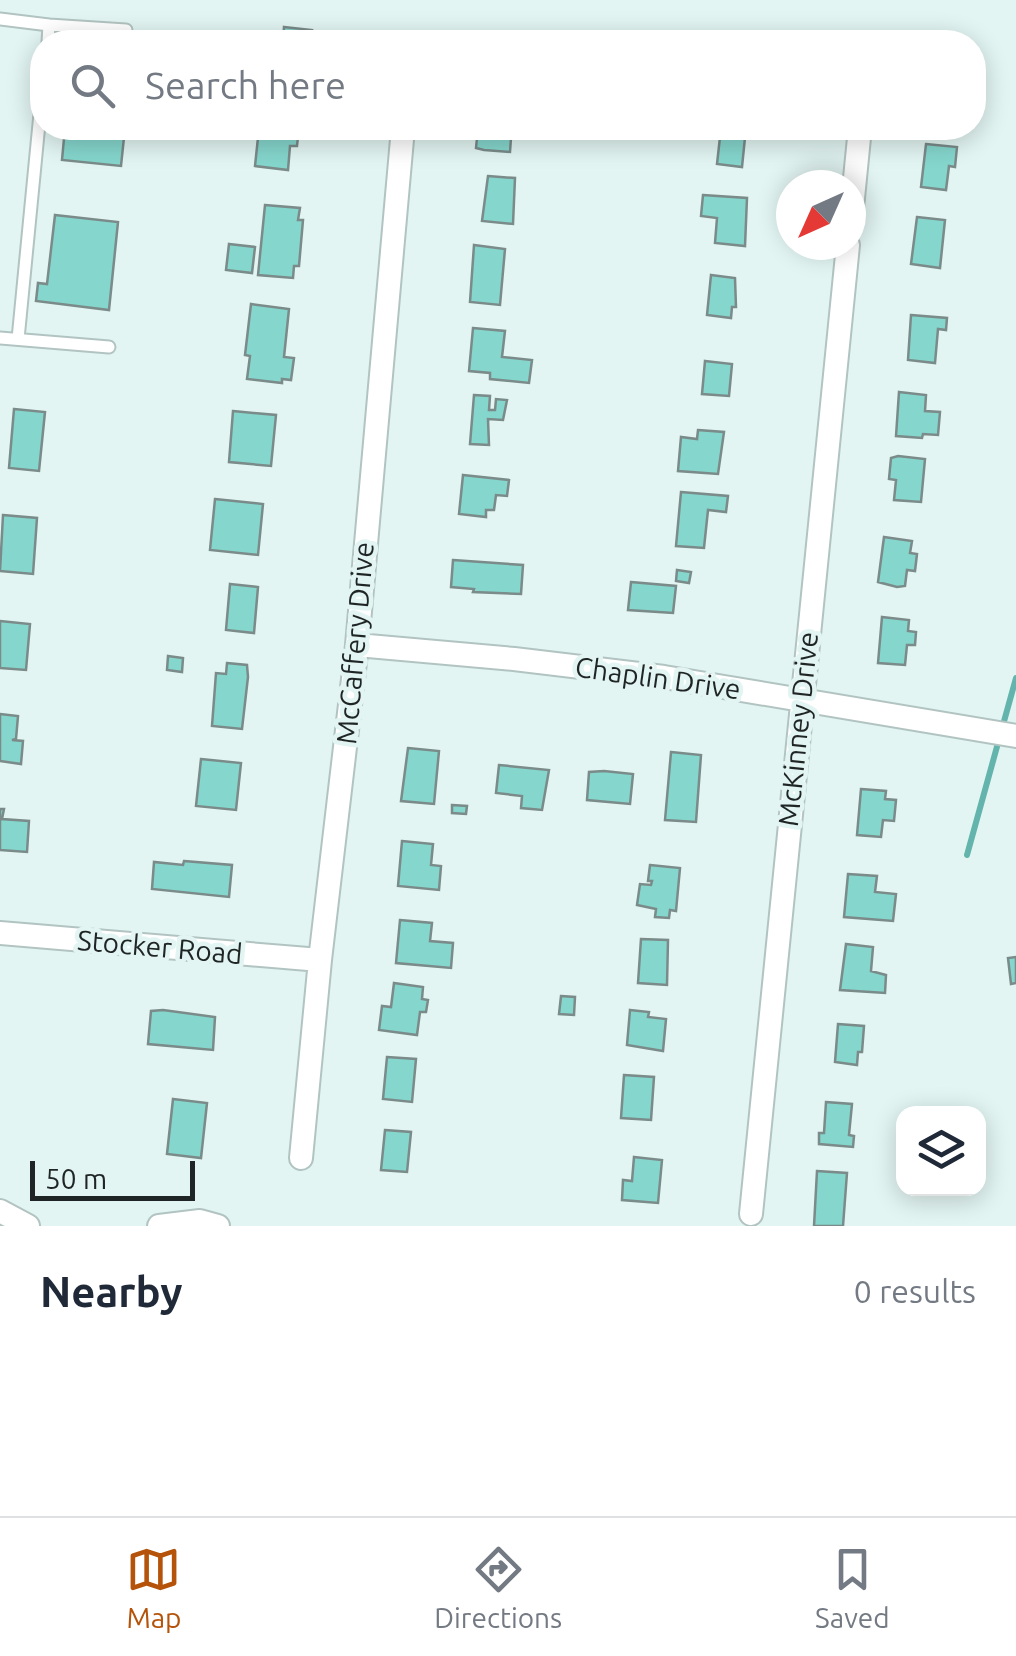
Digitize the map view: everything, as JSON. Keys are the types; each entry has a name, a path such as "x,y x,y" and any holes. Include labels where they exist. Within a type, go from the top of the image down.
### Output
{"street":[{"name":"McCaffery Drive","path":"301,1158 357,645 402,140"},
{"path":"856,170 859,140"},
{"name":"McKinney Drive","path":"751,1214 846,260"},
{"name":"Chaplin Drive","path":"357,645 664,676 1016,736"},
{"name":"Stocker Road","path":"0,933 320,960"},
{"path":"0,1211 28,1226"},
{"path":"158,1226 188,1221 218,1226"}],"lane":[{"path":"0,19 126,30"},
{"path":"49,25 49,30"},
{"path":"18,339 37,140"},
{"path":"0,338 109,347"}],"building":[{"path":"64,140 124,140 121,166 62,160"},
{"path":"258,140 298,140 297,146 290,146 288,170 255,166"},
{"path":"477,140 511,140 510,152 476,148"},
{"path":"720,140 745,140 742,167 717,164"},
{"path":"926,144 957,147 955,167 949,166 946,190 921,187"},
{"path":"488,176 515,178 513,224 482,221"},
{"path":"703,195 747,198 745,246 715,243 717,218 701,216"},
{"path":"265,205 300,208 298,220 303,220 299,266 294,266 293,278 258,275"},
{"path":"55,215 118,222 109,310 36,301 38,283 47,284"},
{"path":"917,217 945,220 940,268 911,264"},
{"path":"229,244 255,247 252,273 226,270"},
{"path":"474,245 505,249 500,305 470,302"},
{"path":"711,275 735,278 736,307 732,307 731,318 707,315"},
{"path":"251,304 289,309 284,357 294,358 291,380 282,379 282,383 247,379 250,356 245,355"},
{"path":"911,315 947,318 946,330 938,329 935,363 908,360"},
{"path":"473,328 505,331 502,357 532,360 529,383 490,379 490,373 469,371"},
{"path":"705,361 732,364 729,396 702,394"},
{"path":"899,392 926,395 925,411 940,412 938,435 896,436"},
{"path":"474,395 490,396 489,410 495,410 496,399 507,400 503,420 488,419 489,445 470,444"},
{"path":"14,409 45,412 39,471 9,468"},
{"path":"233,411 276,415 271,466 229,462"},
{"path":"698,430 724,432 718,474 678,471 681,437 697,439"},
{"path":"891,458 925,459 921,502 894,500 896,480 889,479"},
{"path":"463,475 509,480 507,496 496,495 494,510 486,510 486,517 459,514"},
{"path":"681,492 728,496 726,512 708,510 704,548 676,546"},
{"path":"215,499 263,504 258,555 210,550"},
{"path":"3,515 37,518 33,574 0,571"},
{"path":"884,537 912,541 910,553 917,554 915,571 907,570 905,586 878,582"},
{"path":"453,560 523,565 521,594 451,587"},
{"path":"677,570 691,572 689,583 676,581"},
{"path":"631,582 676,586 673,613 628,610"},
{"path":"230,584 258,587 254,633 226,630"},
{"path":"882,617 909,620 908,631 916,632 915,645 907,645 905,665 878,663"},
{"path":"0,621 30,624 26,670 0,668"},
{"path":"168,656 183,658 182,672 167,670"},
{"path":"227,663 247,665 242,729 212,726 216,673 226,674"},
{"path":"0,714 18,716 16,739 12,740 23,741 21,764 0,761"},
{"path":"408,748 439,751 434,804 401,801"},
{"path":"671,752 701,755 696,822 665,820"},
{"path":"201,759 241,763 236,810 196,806"},
{"path":"499,765 549,770 542,810 521,808 522,796 496,793"},
{"path":"589,772 633,774 630,804 587,800"},
{"path":"861,789 886,791 885,799 896,800 894,821 883,820 881,837 857,835"},
{"path":"452,805 467,806 466,814 452,813"},
{"path":"0,809 4,809 2,819 29,821 27,852 0,850"},
{"path":"402,841 433,844 431,865 441,866 439,890 398,886"},
{"path":"184,861 232,865 229,897 152,889 154,862 183,865"},
{"path":"650,865 680,868 676,911 670,910 669,918 655,917 656,909 637,905 640,884 651,885"},
{"path":"848,874 877,876 875,892 896,894 893,921 844,917"},
{"path":"400,920 432,923 430,941 453,943 451,968 396,963"},
{"path":"641,939 668,940 667,985 638,983"},
{"path":"846,944 873,947 871,971 886,975 885,993 840,990"},
{"path":"1016,957 1016,983 1011,984 1008,958"},
{"path":"394,983 423,987 422,999 428,1000 426,1012 420,1012 417,1035 379,1030 382,1006 391,1007"},
{"path":"561,996 575,997 574,1015 559,1014"},
{"path":"630,1010 666,1019 663,1051 627,1045"},
{"path":"151,1011 215,1017 213,1050 148,1044"},
{"path":"838,1024 864,1026 857,1065 835,1062"},
{"path":"387,1057 416,1059 412,1102 383,1099"},
{"path":"624,1075 654,1077 651,1120 621,1118"},
{"path":"173,1099 207,1103 201,1158 167,1154"},
{"path":"826,1102 852,1104 849,1135 854,1136 853,1147 819,1144 819,1133 824,1133"},
{"path":"385,1130 411,1132 407,1172 381,1170"},
{"path":"634,1157 662,1160 658,1203 622,1200 623,1180 632,1181"},
{"path":"817,1171 847,1173 843,1226 814,1226"}],"waterway":[{"path":"967,855 1016,678"}]}
